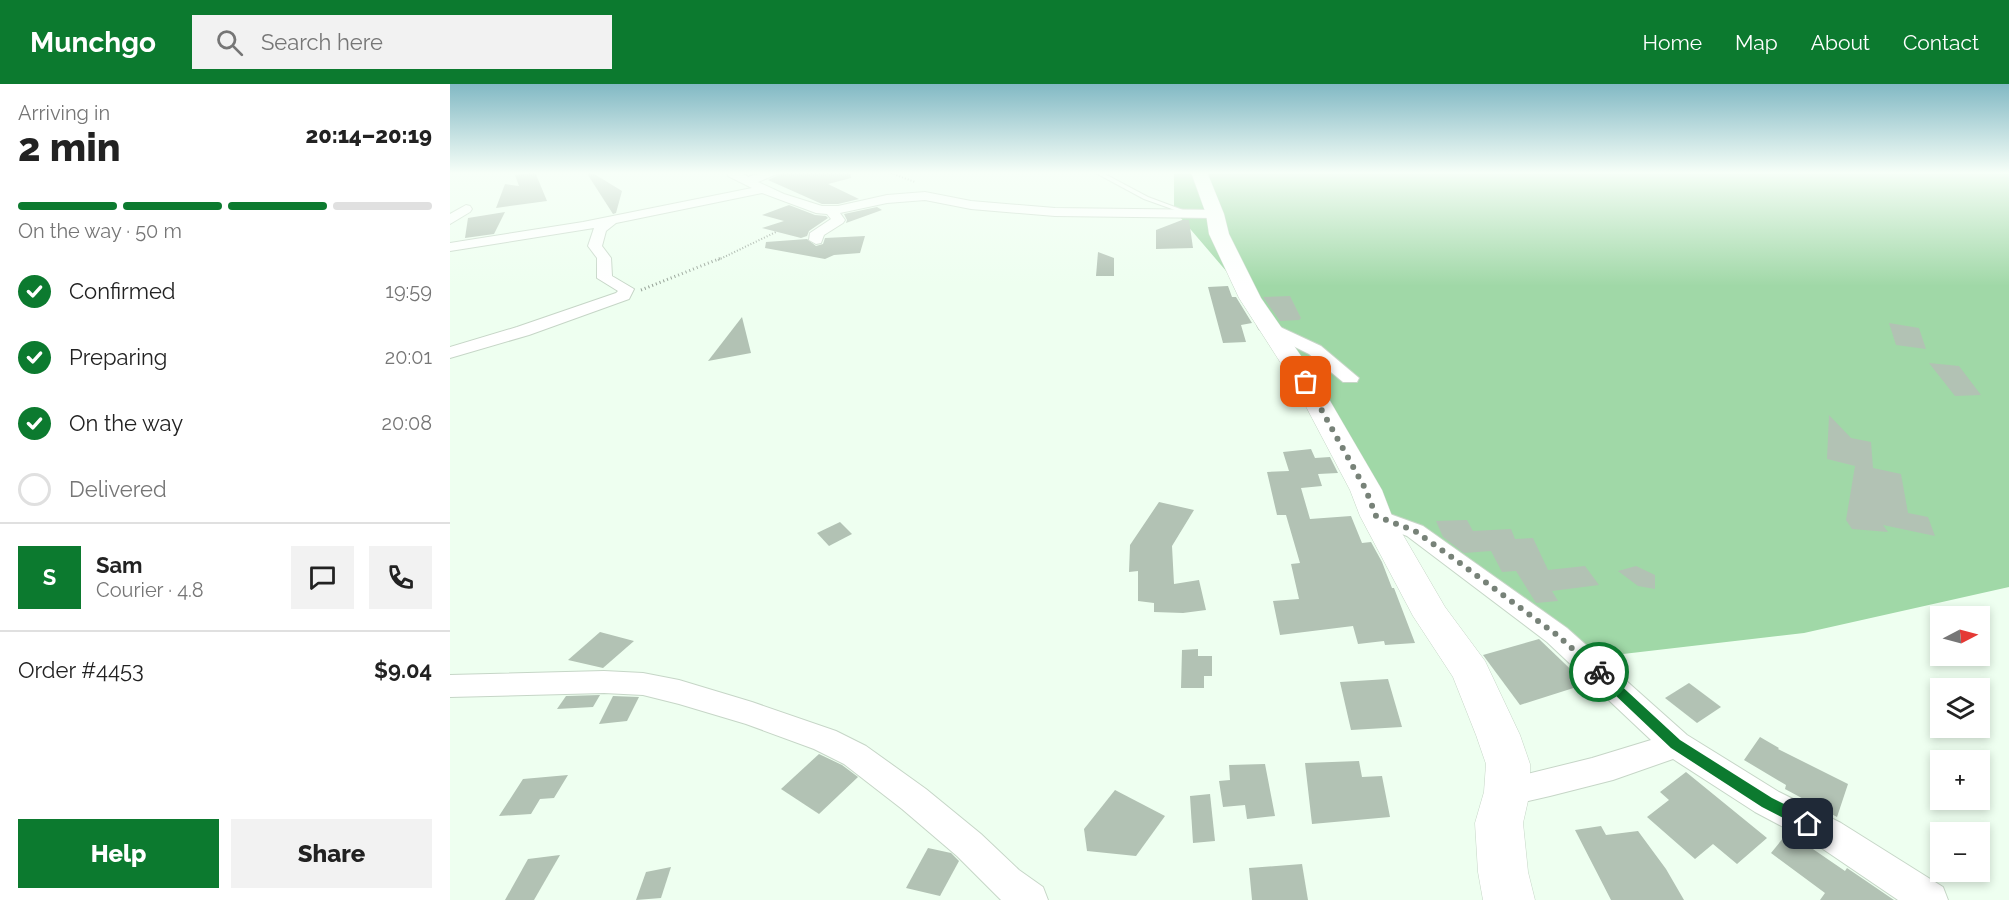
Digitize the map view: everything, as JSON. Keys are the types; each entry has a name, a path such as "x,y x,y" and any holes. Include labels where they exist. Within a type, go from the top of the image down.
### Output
{"street":[{"path":"450,220 464,210"},
{"path":"450,247 561,231 661,210"},
{"path":"816,240 817,233 838,220 831,210"},
{"path":"1032,210 1202,214"},
{"path":"1202,210 1202,214 1219,234 1265,325 1306,382 1366,490 1376,516 1432,616 1471,672 1508,764 1507,792 1499,823 1503,872 1509,900"},
{"path":"450,352 524,332 626,294 626,289 604,278 604,258 595,246 600,230 612,220"},
{"path":"1265,325 1315,350 1350,378"},
{"path":"1376,516 1415,531 1557,635 1676,744 1767,802 1829,834 1930,900"},
{"path":"450,686 604,682 643,684 679,692 752,714 825,740 855,755 914,799 969,845 1006,882 1030,900"},
{"path":"1507,792 1591,774 1676,744"}],"lane":[{"path":"1188,210 1202,214"}],"path":[{"path":"623,296 700,268 776,232"}],"green space":[{"path":"1174,210 2009,210 2009,587 1804,633 1580,659 1382,517 1268,320"}],"building":[{"path":"775,210 802,210 828,218 809,231 807,236 801,238 762,228 784,221 762,215"},
{"path":"862,210 882,210 846,223 844,214"},
{"path":"505,212 494,234 465,238 468,218"},
{"path":"1182,220 1189,220 1193,248 1156,249 1156,230"},
{"path":"865,236 860,253 834,255 825,259 765,248 766,242 807,239 816,246 823,244 825,238"},
{"path":"1098,252 1114,258 1114,276 1096,276"},
{"path":"1228,286 1232,297 1236,297 1252,323 1241,325 1246,342 1223,343 1208,287"},
{"path":"1290,296 1301,318 1299,320 1280,321 1263,297"},
{"path":"742,317 751,353 708,361"},
{"path":"1889,323 1919,328 1926,349 1896,345"},
{"path":"1929,363 1959,366 1981,395 1955,396"},
{"path":"1829,415 1851,438 1871,442 1873,468 1901,474 1908,513 1928,517 1935,536 1883,525 1888,532 1852,529 1846,520 1855,466 1827,459"},
{"path":"1311,449 1315,458 1330,457 1338,473 1318,474 1322,486 1301,488 1310,519 1351,516 1362,543 1371,542 1382,562 1415,643 1385,645 1384,641 1358,644 1353,626 1280,635 1273,601 1299,599 1291,564 1300,563 1286,515 1277,515 1267,472 1289,471 1283,452"},
{"path":"1159,502 1194,510 1172,546 1174,584 1199,580 1206,610 1183,613 1154,612 1154,603 1138,601 1138,571 1129,572 1130,545"},
{"path":"1467,520 1473,531 1511,529 1515,539 1533,538 1548,570 1585,566 1599,585 1552,591 1558,601 1536,603 1516,571 1502,572 1491,551 1464,553 1443,537 1436,521"},
{"path":"840,522 852,534 829,546 817,533"},
{"path":"1636,566 1655,575 1655,589 1638,586 1618,571"},
{"path":"600,632 634,641 603,668 568,660"},
{"path":"1539,639 1586,684 1520,705 1483,655"},
{"path":"1198,649 1198,656 1212,656 1212,676 1204,676 1204,688 1181,688 1182,650"},
{"path":"1388,679 1402,727 1351,730 1340,682"},
{"path":"1689,683 1721,707 1697,723 1665,698"},
{"path":"600,695 593,707 557,709 566,696"},
{"path":"613,696 639,697 627,721 599,724"},
{"path":"1760,737 1778,749 1848,784 1837,817 1785,789 1786,785 1744,760"},
{"path":"819,754 842,765 858,777 819,814 781,789"},
{"path":"1359,761 1362,777 1382,776 1390,817 1312,824 1305,763"},
{"path":"1265,764 1275,816 1247,819 1245,805 1223,807 1219,781 1230,780 1229,765"},
{"path":"1686,772 1767,838 1737,864 1713,844 1695,859 1647,817 1669,800 1660,792"},
{"path":"568,775 554,798 540,799 531,814 499,816 523,779"},
{"path":"1115,790 1165,816 1136,856 1087,851 1084,829"},
{"path":"1210,794 1215,841 1193,843 1190,796"},
{"path":"1601,826 1606,835 1638,831 1666,869 1684,900 1611,900 1575,830"},
{"path":"1788,832 1845,871 1847,868 1894,900 1820,900 1825,893 1771,853"},
{"path":"928,848 951,853 959,861 940,896 906,888"},
{"path":"560,855 534,900 505,900 528,859"},
{"path":"1302,864 1308,900 1252,900 1249,868"},
{"path":"671,867 661,898 636,900 646,872"}],"way so far":[{"path":"1306,382 1366,490 1376,516 1415,531 1557,635 1599,672"}],"route":[{"path":"1599,672 1676,744 1767,802 1808,824"}]}
